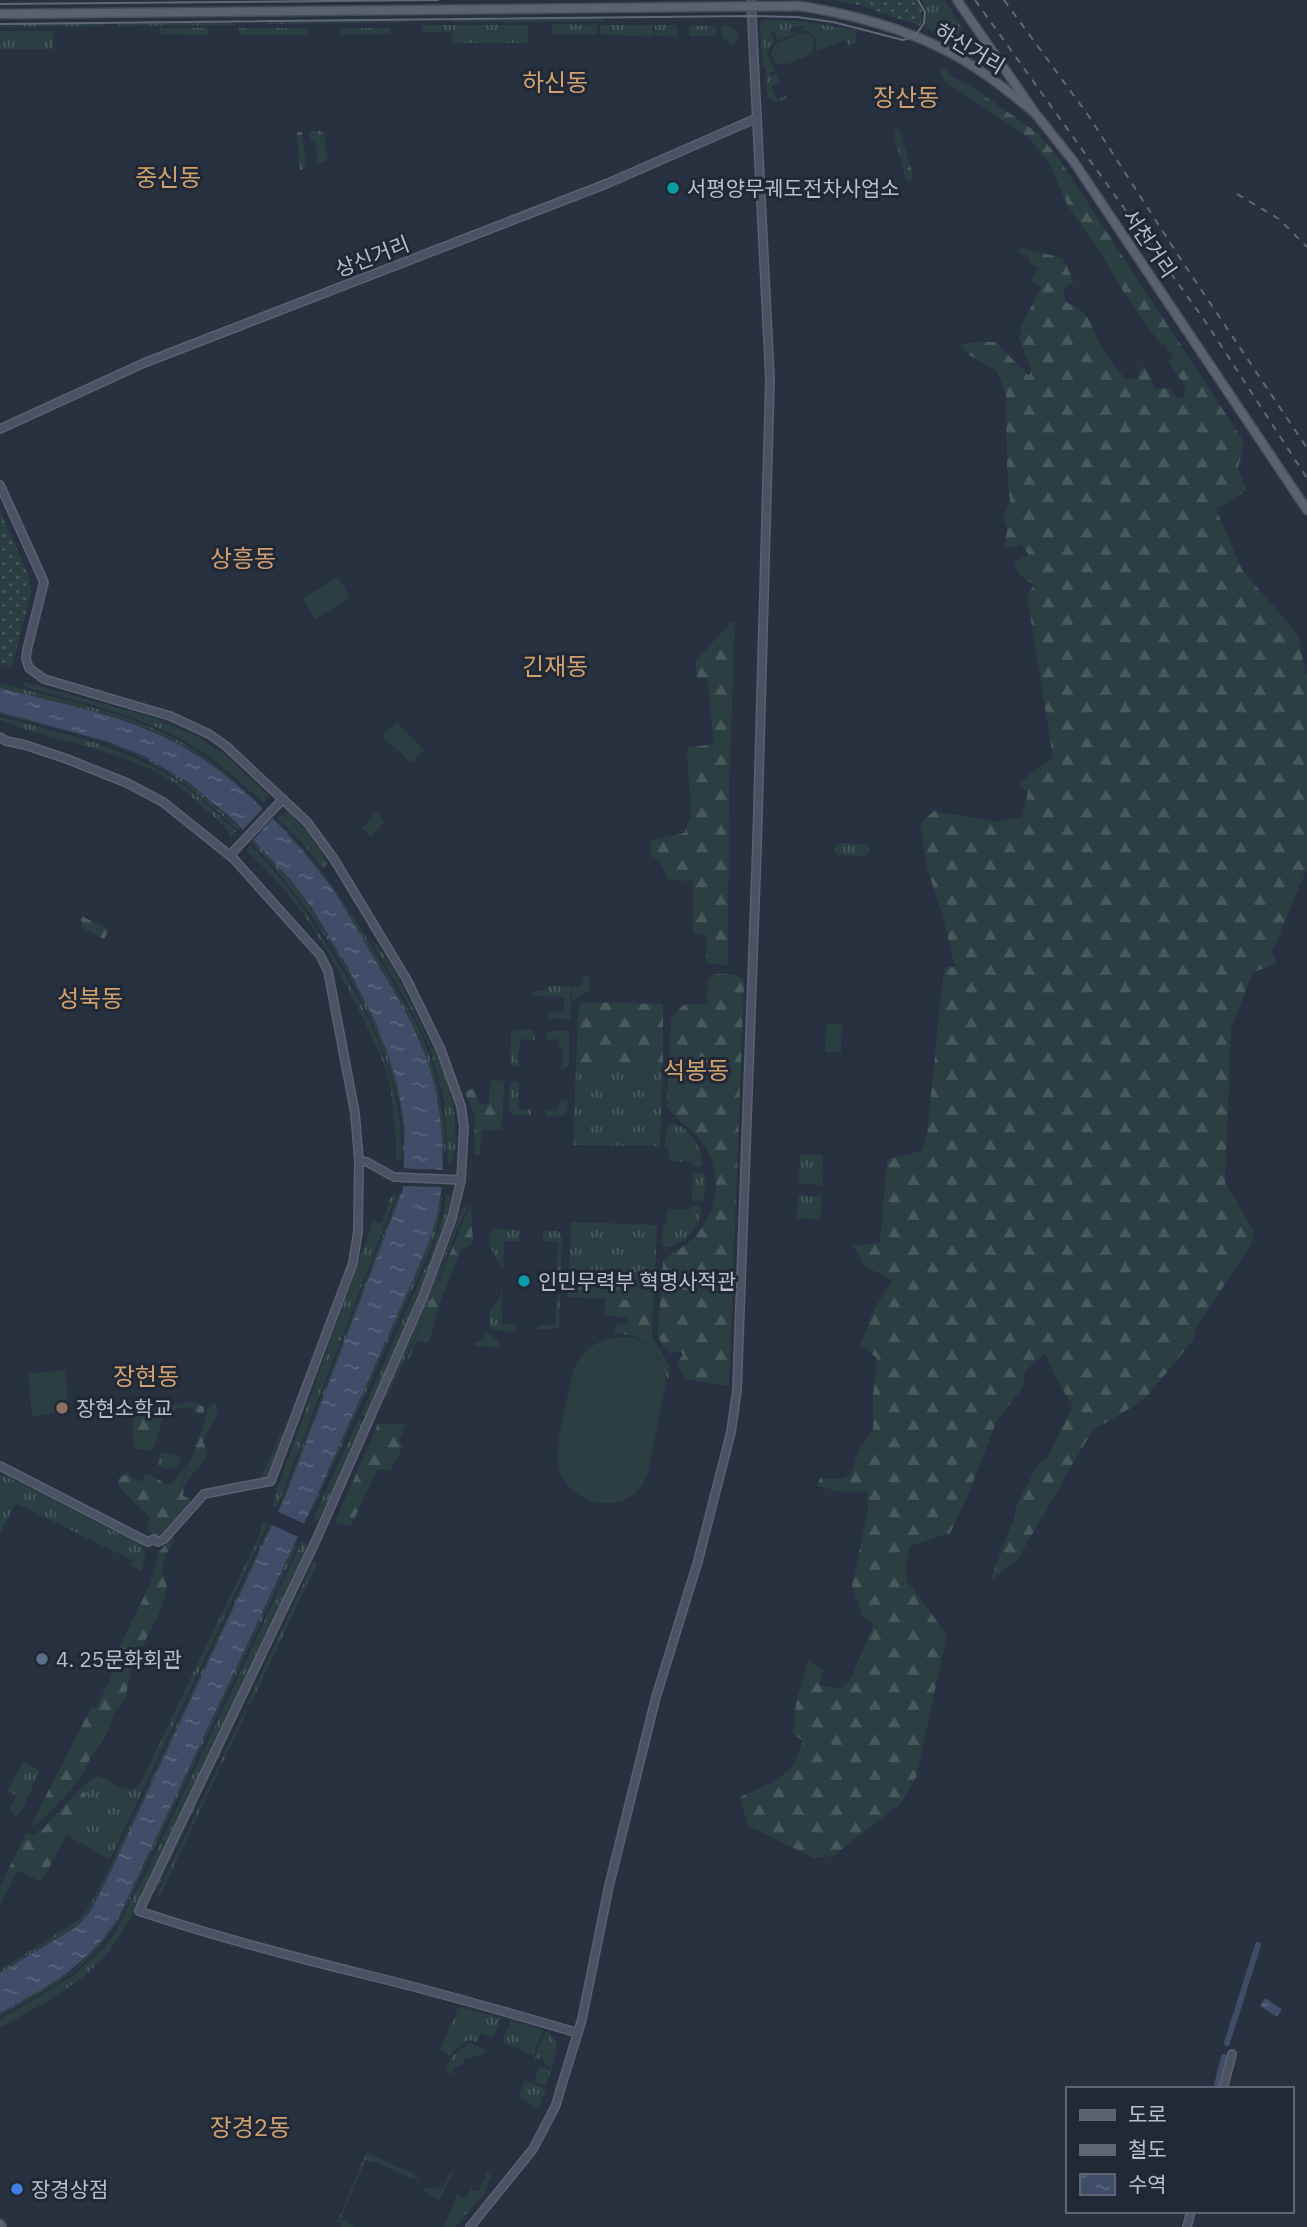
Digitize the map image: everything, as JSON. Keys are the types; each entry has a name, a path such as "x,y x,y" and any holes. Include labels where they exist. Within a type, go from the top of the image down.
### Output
{"main road":[{"name":"서천거리","path":"957,0 1035,113 1074,162 1307,510"},
{"name":"하신거리","path":"0,13 751,2 800,6 840,12 915,36 962,60 1035,113"}],"street":[{"path":"470,2227 533,2149 555,2105 578,2033 609,1886 656,1697 698,1562 731,1432 739,1374 769,459 769,331 751,2"},
{"name":"상신거리","path":"0,429 144,363 606,184 757,118"},
{"path":"0,485 44,582 27,650 29,668 44,678 156,711 190,724 226,746 316,831 407,980 441,1050 461,1106 464,1127 461,1180 440,1253 317,1538 139,1911 274,1952 384,1979 578,2033"},
{"path":"0,737 6,741 47,751 144,791 172,809 230,855 315,948 325,963 355,1113 359,1161 359,1231 353,1263 271,1481 204,1494 164,1539 148,1542 0,1466"},
{"path":"230,855 283,799"},
{"path":"359,1161 367,1162 397,1177 461,1180"},
{"path":"1224,2087 1232,2054"}],"green space":[{"path":"833,0 915,0 921,9 920,26 862,6"},
{"path":"922,0 944,0 960,23 964,40 961,44 924,27 927,15"},
{"path":"602,18 602,21 452,22 452,19"},
{"path":"412,19 412,22 268,24 268,21"},
{"path":"764,20 799,21 856,30 856,42 848,45 845,40 815,52 817,43 813,35 808,31 799,31 804,29 803,25 790,28 791,32 796,33 777,41 775,32 770,33 775,42 766,55 775,72 770,72 770,75 775,73 779,82 771,86 777,100 786,96 787,98 775,103 767,96 766,66 762,66 760,24"},
{"path":"233,22 233,25 120,26 116,23"},
{"path":"104,23 104,26 0,27 0,24"},
{"path":"552,24 597,25 597,34 552,34"},
{"path":"422,25 451,25 451,32 422,32"},
{"path":"453,25 528,25 528,43 452,43"},
{"path":"600,25 653,25 653,37 600,34"},
{"path":"655,25 677,25 677,37 655,36"},
{"path":"690,26 716,26 716,36 689,36"},
{"path":"721,26 731,26 738,32 738,40 732,45 721,36"},
{"path":"160,28 208,28 208,35 160,34"},
{"path":"239,28 309,28 309,35 239,35"},
{"path":"340,28 390,28 390,34 340,34"},
{"path":"0,31 53,31 53,49 0,49"},
{"path":"802,33 811,36 814,42 811,52 784,65 774,62 771,53 775,44"},
{"path":"943,67 953,77 1038,133 1057,156 1244,442 1238,469 1247,490 1216,509 1242,570 1300,640 1307,675 1307,868 1272,952 1277,964 1253,972 1231,1028 1225,1183 1253,1229 1252,1243 1196,1328 1193,1340 1145,1399 1092,1431 1017,1560 990,1581 1016,1507 1037,1466 1048,1457 1073,1405 1057,1380 1046,1353 1025,1371 1023,1387 997,1420 950,1533 910,1546 906,1563 907,1581 947,1635 916,1777 901,1803 833,1856 814,1858 747,1825 740,1797 771,1783 792,1768 803,1741 793,1734 796,1703 808,1660 823,1670 819,1685 839,1689 850,1681 874,1623 863,1617 852,1586 868,1510 867,1492 848,1493 817,1486 820,1478 841,1479 850,1475 861,1446 873,1431 877,1358 860,1345 875,1308 892,1281 864,1265 853,1246 880,1242 887,1159 922,1151 927,1134 944,968 955,967 928,871 920,824 934,811 996,822 1022,817 1028,792 1019,783 1053,757 1027,596 1034,585 1020,575 1014,563 1029,555 1021,545 1005,548 1007,527 1003,518 1010,502 1006,394 997,371 969,355 960,345 996,342 1029,376 1031,370 1019,338 1020,327 1042,287 1030,281 1039,268 1032,265 1027,256 1020,254 1018,251 1021,248 1063,258 1074,282 1065,287 1063,295 1066,302 1087,317 1103,350 1124,378 1137,379 1141,366 1147,369 1155,389 1171,388 1177,398 1184,398 1186,388 1169,362 1173,356 1165,344 1161,345 1126,296 1068,206 1049,163 1030,139 941,77 940,70"},
{"path":"899,128 913,176 912,180 908,181 893,131"},
{"path":"309,131 323,131 328,160 316,164 315,160 318,159"},
{"path":"297,132 302,132 306,168 300,170"},
{"path":"0,511 29,576 31,593 12,666 0,664"},
{"path":"338,577 350,598 315,619 303,598"},
{"path":"735,622 729,786 728,965 706,963 707,935 693,933 693,881 669,880 660,862 650,856 650,841 684,833 691,817 687,748 714,744 707,677 697,678 695,661"},
{"path":"24,682 148,716 195,735 225,755 269,796 263,803 209,757 159,728 115,712 23,686"},
{"path":"0,683 118,715 164,733 205,758 261,805 259,807 198,755 152,731 102,714 0,688"},
{"path":"0,712 111,743 154,762 192,786 240,828 238,830 187,786 145,759 98,740"},
{"path":"0,717 95,743 140,761 190,790 236,831 231,838 228,835 230,832 190,795 148,768 99,750 26,730 0,720"},
{"path":"397,722 424,750 411,763 382,736"},
{"path":"288,811 311,836 328,864 322,868 277,818"},
{"path":"376,812 385,821 371,837 362,828"},
{"path":"277,821 318,867 354,918 417,1025 438,1087 446,1153 442,1152 438,1101 420,1039 307,855 275,823"},
{"path":"253,840 284,872 311,908 365,999 380,1032 401,1097 405,1132 404,1160 403,1124 398,1097 371,1020 338,956 319,926 252,843"},
{"path":"840,843 867,844 870,852 864,856 837,855 834,847"},
{"path":"250,845 285,884 305,912 334,956 372,1028 391,1079 397,1105 401,1160 396,1160 389,1079 369,1031 331,957 284,889 246,850"},
{"path":"82,916 109,930 104,939 81,927"},
{"path":"377,944 398,978 431,1045 429,1046 413,1012 374,946"},
{"path":"713,974 734,975 744,982 729,1386 685,1379 677,1363 683,1355 680,1350 668,1351 658,1335 663,1261 699,1231 707,1220 715,1193 716,1179 709,1153 697,1135 667,1106 671,1019 686,1004 707,1004 708,980"},
{"path":"590,976 590,991 572,1000 572,987 582,986 583,977"},
{"path":"548,986 571,986 570,1019 548,1018 548,1012 563,1013 565,998 530,995 535,991 547,990"},
{"path":"581,1002 663,1004 663,1067 576,1066"},
{"path":"826,1024 842,1024 841,1052 825,1052"},
{"path":"514,1030 531,1030 535,1034 535,1040 521,1039 517,1059 520,1068 510,1063 511,1033"},
{"path":"549,1031 569,1033 569,1065 566,1068 559,1070 562,1066 562,1047 559,1046 559,1039 546,1040"},
{"path":"435,1047 449,1087 454,1112 455,1154 453,1160 448,1163 444,1100 430,1049"},
{"path":"576,1066 663,1067 658,1146 573,1145"},
{"path":"490,1080 504,1081 502,1130 481,1130 480,1155 474,1155 475,1116 465,1092 474,1088 479,1104 489,1104"},
{"path":"512,1082 519,1082 518,1107 520,1110 531,1109 531,1115 513,1115 509,1112"},
{"path":"560,1099 568,1100 566,1115 546,1116 546,1110 557,1111"},
{"path":"671,1123 684,1129 694,1139 702,1167 692,1166 692,1162 669,1161 669,1147 665,1147 666,1128"},
{"path":"800,1154 823,1155 822,1186 811,1183 799,1185"},
{"path":"693,1173 705,1173 704,1201 692,1201"},
{"path":"394,1193 397,1193 277,1507 273,1506 373,1222 382,1223"},
{"path":"399,1193 402,1193 281,1509 279,1508"},
{"path":"446,1194 451,1195 442,1238 418,1301 366,1417 361,1415 431,1254 444,1214"},
{"path":"798,1194 810,1197 822,1195 820,1219 797,1218"},
{"path":"440,1197 443,1197 436,1234 429,1252 312,1512 310,1511 431,1236"},
{"path":"469,1204 451,1243 430,1303 388,1396 384,1399 427,1301 463,1207"},
{"path":"470,1205 473,1244 461,1249 438,1307 432,1332 427,1342 416,1342 409,1359 407,1358"},
{"path":"690,1206 700,1206 700,1218 695,1228 680,1242 664,1247 663,1225 666,1224 667,1209 690,1210"},
{"path":"571,1222 657,1225 654,1301 568,1297"},
{"path":"492,1229 520,1230 520,1241 504,1241 503,1271 490,1246 489,1235"},
{"path":"543,1231 558,1231 562,1236 561,1276 557,1273 558,1242 543,1241"},
{"path":"502,1288 502,1324 517,1324 516,1332 494,1330 489,1326 490,1311 500,1298"},
{"path":"557,1295 560,1295 559,1327 537,1329 538,1325 555,1325"},
{"path":"605,1299 654,1301 652,1333 668,1363 668,1380 656,1353 650,1347 636,1338 615,1333 615,1326 627,1323 628,1318 605,1315"},
{"path":"487,1333 498,1340 501,1347 474,1346"},
{"path":"628,1337 643,1343 655,1353 666,1383 646,1478 638,1491 627,1499 600,1503 575,1492 565,1482 559,1469 560,1434 578,1360 596,1344 611,1338"},
{"path":"65,1370 69,1412 32,1416 28,1374"},
{"path":"192,1402 204,1407 204,1413 200,1415 189,1407 170,1412 162,1421 152,1451 134,1449 132,1412 137,1409"},
{"path":"215,1404 218,1412 203,1442 207,1450 205,1457 187,1481 183,1496 192,1499 164,1532 154,1535 147,1528 150,1517 118,1486 119,1478 128,1473 131,1478 141,1482 145,1474 171,1485 190,1461 178,1498 210,1405"},
{"path":"359,1419 365,1421 318,1521 313,1519"},
{"path":"378,1424 406,1424 400,1440 403,1446 390,1472 377,1470 351,1526 335,1522"},
{"path":"281,1433 287,1435 270,1476 260,1480"},
{"path":"164,1452 180,1457 175,1469 163,1468 158,1464 159,1456"},
{"path":"0,1473 141,1544 145,1556 142,1571 130,1565 132,1560 16,1503 0,1533"},
{"path":"262,1521 268,1524 110,1860 67,1835 85,1801 83,1791 79,1789 98,1776 125,1789 135,1788 140,1784 260,1534"},
{"path":"270,1525 273,1526 92,1909 78,1926 0,1973 0,1970 80,1919 89,1907"},
{"path":"173,1536 174,1542 164,1558 162,1573 167,1587 161,1609 131,1669 126,1695 120,1708 115,1712 109,1729 71,1790 39,1823 30,1827 92,1706 96,1708 124,1651 119,1648 151,1582 159,1552"},
{"path":"302,1541 308,1544 130,1921 104,1957 89,1971 56,1996 0,2028 0,2019 73,1976 114,1934 147,1871"},
{"path":"294,1545 297,1546 124,1912 111,1932 85,1962 55,1984 0,2016 0,2013 71,1971 109,1932"},
{"path":"317,1548 244,1703 242,1702"},
{"path":"314,1561 317,1563 250,1706 247,1704"},
{"path":"242,1708 156,1891 155,1891 239,1709"},
{"path":"245,1710 247,1711 160,1896 157,1895"},
{"path":"23,1761 36,1768 39,1773 20,1813 16,1815 10,1808 16,1796 8,1790"},
{"path":"79,1789 86,1794 85,1801 41,1882 18,1870 0,1905 0,1887 26,1832 33,1835 42,1830"},
{"path":"460,2007 501,2018 493,2038 481,2033 477,2042 468,2040 449,2055 440,2050"},
{"path":"511,2020 543,2030 533,2055 502,2042"},
{"path":"546,2031 557,2045 552,2068 545,2064 542,2058 534,2059"},
{"path":"469,2043 487,2050 483,2055 464,2059 462,2065 455,2067 452,2074 446,2071 452,2056"},
{"path":"539,2068 551,2070 546,2086 534,2081"},
{"path":"525,2080 546,2089 539,2108 528,2103 526,2099 518,2098"},
{"path":"366,2153 414,2174 419,2180 414,2177 410,2180 406,2175 366,2159 340,2220 356,2227 341,2227 342,2223 338,2221"},
{"path":"487,2172 491,2176 484,2194 455,2227 444,2227 458,2193 462,2198 468,2197 471,2188 479,2191"},
{"path":"453,2173 440,2200 429,2196 423,2188 443,2187 449,2174"}],"water":[{"path":"0,688 100,713 173,741 232,781 286,833 337,896 414,1029 434,1084 441,1129 443,1167 437,1214 419,1266 310,1511 120,1914 96,1947 68,1972 0,2013 0,1973 78,1926 92,1909 286,1495 403,1189 405,1128 398,1088 375,1021 347,966 312,908 291,880 231,818 188,782 144,756 106,741 0,712"},
{"path":"1265,1998 1282,2009 1277,2017 1260,2006"}],"pier":[{"path":"264,807 274,817 251,842 240,833"},
{"path":"400,1168 445,1170 444,1187 400,1186"},
{"path":"276,1511 307,1525 301,1538 270,1524"}],"waterway":[{"path":"1227,2043 1258,1945"},
{"path":"1216,2087 1224,2057"}],"tram line":[{"path":"0,4 438,0"},
{"path":"0,24 752,16 797,17 833,22 903,40 915,36 924,23 925,12 918,0"}],"railway":[{"path":"975,0 1205,321 1307,478"},
{"path":"1004,0 1088,115 1307,448"},
{"path":"1237,194 1279,219 1307,247"}],"place":[{"name":"서평양무궤도전차사업소","path":"673,188"},
{"name":"인민무력부 혁명사적관","path":"524,1281"},
{"name":"장현소학교","path":"62,1408"},
{"name":"4. 25문화회관","path":"42,1659"},
{"name":"장경상점","path":"17,2189"}],"district":[{"name":"하신동","path":"555,82"},
{"name":"장산동","path":"906,97"},
{"name":"중신동","path":"168,177"},
{"name":"상흥동","path":"243,558"},
{"name":"긴재동","path":"555,666"},
{"name":"성북동","path":"90,998"},
{"name":"석봉동","path":"696,1070"},
{"name":"장현동","path":"146,1376"},
{"name":"장경2동","path":"250,2127"}]}
